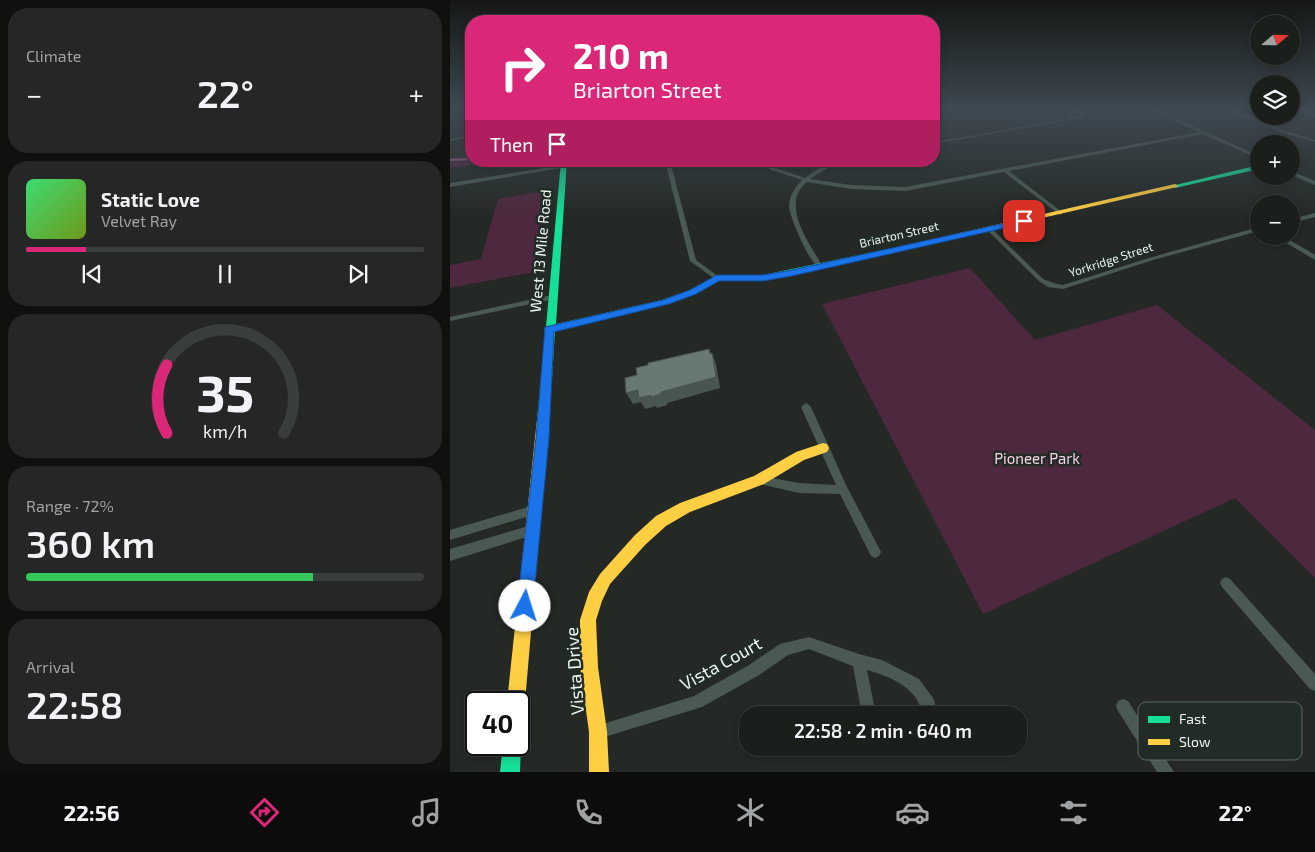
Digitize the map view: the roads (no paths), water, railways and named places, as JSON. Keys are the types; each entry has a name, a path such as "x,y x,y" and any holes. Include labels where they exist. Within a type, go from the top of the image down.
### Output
{"street":[{"path":"770,167 775,171 835,186 890,190 930,186 1136,146"},
{"path":"1233,146 1250,154"},
{"path":"452,184 547,167"},
{"name":"West 13 Mile Road","path":"517,691 542,438 549,329 564,167"},
{"path":"549,329 665,302 693,292 717,278 693,261 669,167"},
{"path":"820,267 794,221 791,208 793,197 805,179 825,167"},
{"name":"Briarton Street","path":"717,278 763,278 820,267 1250,169"},
{"path":"1006,171 1060,213"},
{"path":"1300,177 1315,184"},
{"path":"1300,219 1315,215"},
{"name":"Yorkridge Street","path":"989,229 1041,280 1051,285 1063,287 1151,259 1250,232"},
{"path":"1293,245 1315,258"},
{"path":"450,319 552,297"},
{"path":"806,407 823,448 875,552"},
{"name":"Vista Drive","path":"598,772 598,732 589,667 588,620 595,598 605,579 640,540 661,521 685,507 759,480 800,456 823,448"},
{"path":"759,480 799,488 843,490"},
{"path":"450,535 535,510"},
{"path":"450,555 532,530"},
{"path":"1226,583 1315,684"},
{"name":"Vista Court","path":"598,732 697,702 754,670 786,649 809,642 859,661 882,667 914,684 928,706"},
{"path":"859,661 867,706"},
{"path":"1123,706 1138,729"},
{"path":"510,772 511,756"},
{"path":"1158,760 1166,772"}],"waterway":[{"path":"450,160 465,159"}],"park label":[{"name":"Pioneer Park","path":"1037,459"}]}
